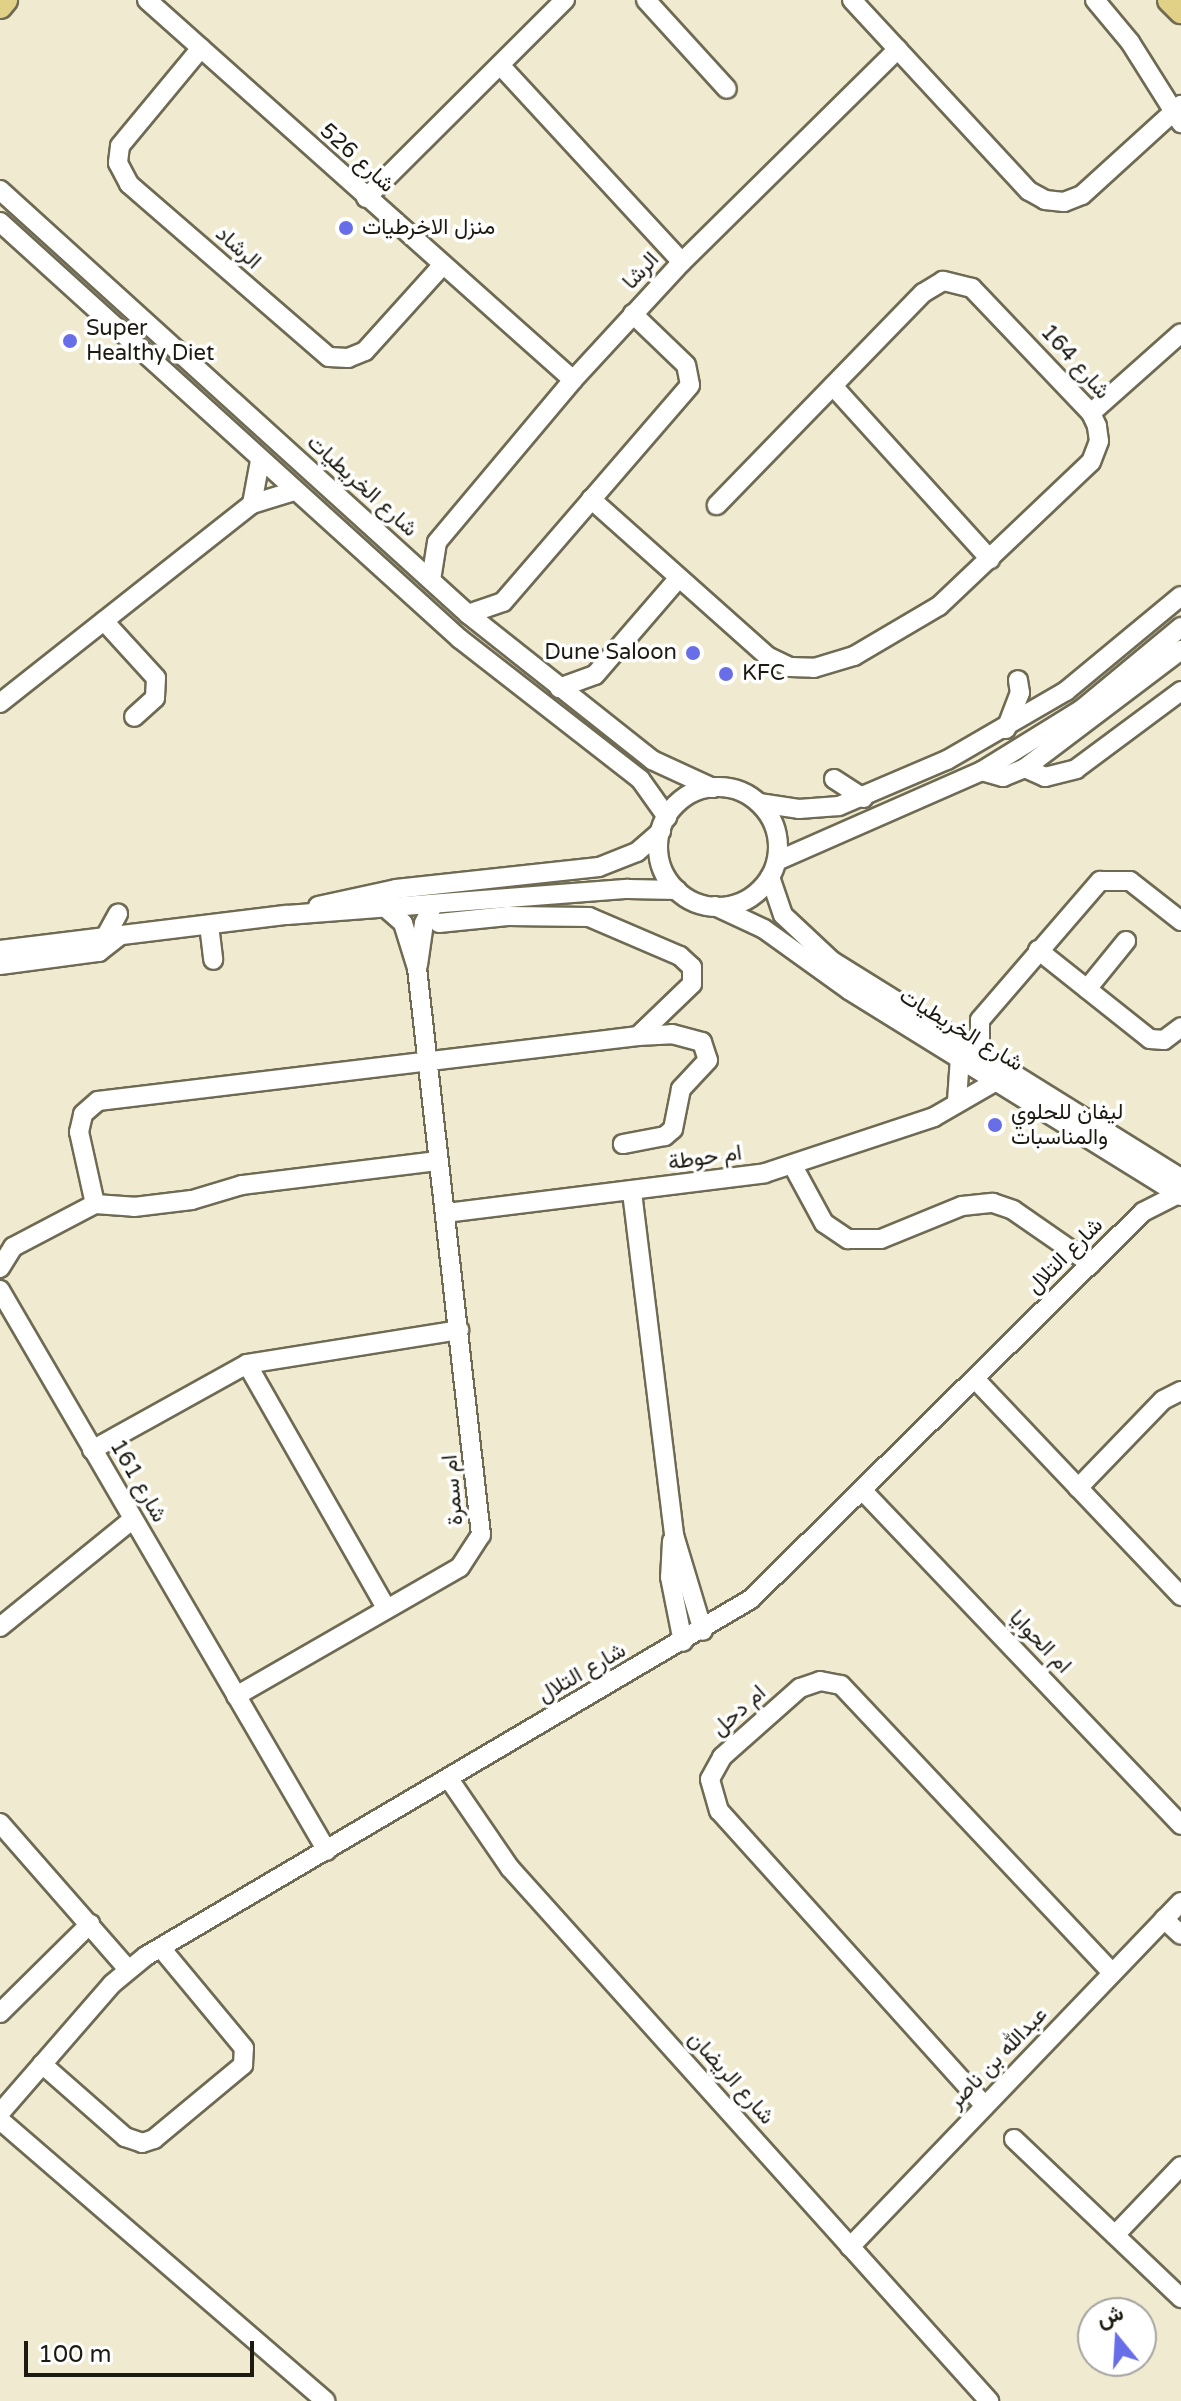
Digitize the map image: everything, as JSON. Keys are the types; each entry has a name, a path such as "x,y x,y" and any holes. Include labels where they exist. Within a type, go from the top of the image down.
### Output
{"main road":[{"path":"0,6 5,0"},
{"path":"1170,0 1181,11"}],"street":[{"name":"شارع 526","path":"147,0 441,267 573,380"},
{"path":"366,198 565,0"},
{"path":"646,0 727,89"},
{"path":"852,0 1029,191 1045,200 1064,202 1082,195 1178,114 1130,42 1095,0"},
{"name":"الرشاد","path":"201,48 120,146 120,171 129,184 329,357 348,358 365,351 441,267"},
{"name":"الرشا","path":"437,542 573,380 633,314 898,49"},
{"path":"500,65 682,262"},
{"name":"شارع الخريطيات","path":"0,190 468,614 663,768 713,788"},
{"path":"0,222 260,461 460,639 640,779 664,824 662,867 677,890"},
{"name":"شارع 164","path":"591,499 767,656 790,667 814,668 854,656 922,619 1091,462 1099,441 1091,413 972,288 958,281 929,288 717,505"},
{"path":"98,312 110,309 114,293"},
{"path":"468,614 503,602 691,380 686,365 633,314"},
{"path":"134,345 142,329 151,327"},
{"path":"1091,413 1181,333"},
{"path":"833,386 990,559"},
{"path":"208,412 224,393"},
{"path":"252,504 260,461"},
{"path":"1,700 252,504 294,491"},
{"path":"400,553 437,542 431,580"},
{"path":"559,688 595,675 678,579"},
{"path":"759,803 819,809 863,798 1006,729 1101,665 1181,596"},
{"path":"498,639 503,602"},
{"path":"104,621 156,678 155,698 134,717"},
{"path":"0,950 287,915 387,909 436,914 565,894 677,890 715,906 747,899 773,869 982,771 1082,709 1181,627"},
{"path":"982,771 1003,777 1025,768 1177,656"},
{"path":"591,713 595,675"},
{"path":"1006,729 1020,693 1018,680"},
{"path":"1025,768 1045,777 1076,769 1181,691"},
{"path":"834,779 863,798"},
{"path":"287,915 381,891 599,867 637,852 687,797 713,788 742,792 759,803 777,834 773,869"},
{"name":"شارع الخريطيات","path":"773,869 783,915 816,949 980,1051 1180,1190"},
{"path":"946,1030 980,1020 1088,891 1107,879 1137,885 1181,921"},
{"path":"565,894 567,916"},
{"name":"شارع الخريطيات","path":"715,906 764,929 849,990 1146,1174 1180,1190"},
{"name":"ام سمرة","path":"236,1696 460,1567 481,1535 417,968 403,923 387,909"},
{"path":"473,910 610,922 680,956 692,967 687,991 638,1036"},
{"path":"0,965 99,952 111,938 118,914"},
{"name":"ام سمرة","path":"417,968 424,923 436,914"},
{"path":"209,925 213,960"},
{"path":"1087,989 1126,941"},
{"path":"1038,950 1150,1039 1164,1040 1181,1027"},
{"path":"980,1020 980,1051"},
{"path":"95,1204 79,1132 83,1114 98,1101 638,1036 690,1037 706,1046 709,1055 681,1089 669,1133 623,1144"},
{"path":"957,1101 960,1057"},
{"name":"ام حوطة","path":"446,1213 632,1192 793,1166 934,1117 998,1080"},
{"path":"0,1268 13,1247 95,1204 134,1207 192,1200 242,1185 437,1161"},
{"path":"793,1166 831,1230 870,1242 962,1206 993,1203 1013,1210 1091,1264"},
{"path":"1143,1212 1150,1192 1146,1174"},
{"name":"شارع التلال","path":"0,2113 128,1969 703,1631 767,1587 1143,1212 1180,1190"},
{"path":"632,1192 674,1535 703,1631"},
{"name":"شارع 161","path":"0,1290 236,1696"},
{"path":"92,1450 247,1364 459,1330"},
{"path":"247,1364 387,1609"},
{"path":"976,1380 1181,1596"},
{"path":"1078,1488 1163,1400 1181,1391"},
{"name":"ام الحوايا","path":"864,1492 1181,1825"},
{"path":"0,1627 133,1519"},
{"path":"674,1535 670,1569 683,1642"},
{"name":"ام دحل","path":"985,2106 719,1811 709,1787 722,1757 800,1688 820,1681 841,1685 1112,1973"},
{"path":"236,1696 327,1851"},
{"name":"شارع الريضان","path":"449,1779 510,1868 989,2401"},
{"path":"0,1823 128,1969"},
{"name":"عبدالله بن ناصر","path":"850,2247 1181,1902"},
{"path":"1164,1919 1181,1935"},
{"path":"0,2013 90,1924"},
{"path":"42,2064 125,2137 142,2143 154,2139 243,2065 244,2048 161,1948"},
{"path":"0,2120 326,2401"},
{"path":"1014,2139 1181,2298"},
{"path":"1115,2235 1181,2166"}],"place":[{"name":"منزل الاخرطيات","path":"346,228"},
{"name":"Super Healthy Diet","path":"70,341"},
{"name":"Dune Saloon","path":"693,653"},
{"name":"KFC","path":"726,674"},
{"name":"ليفان للحلوي والمناسبات","path":"995,1125"}]}
